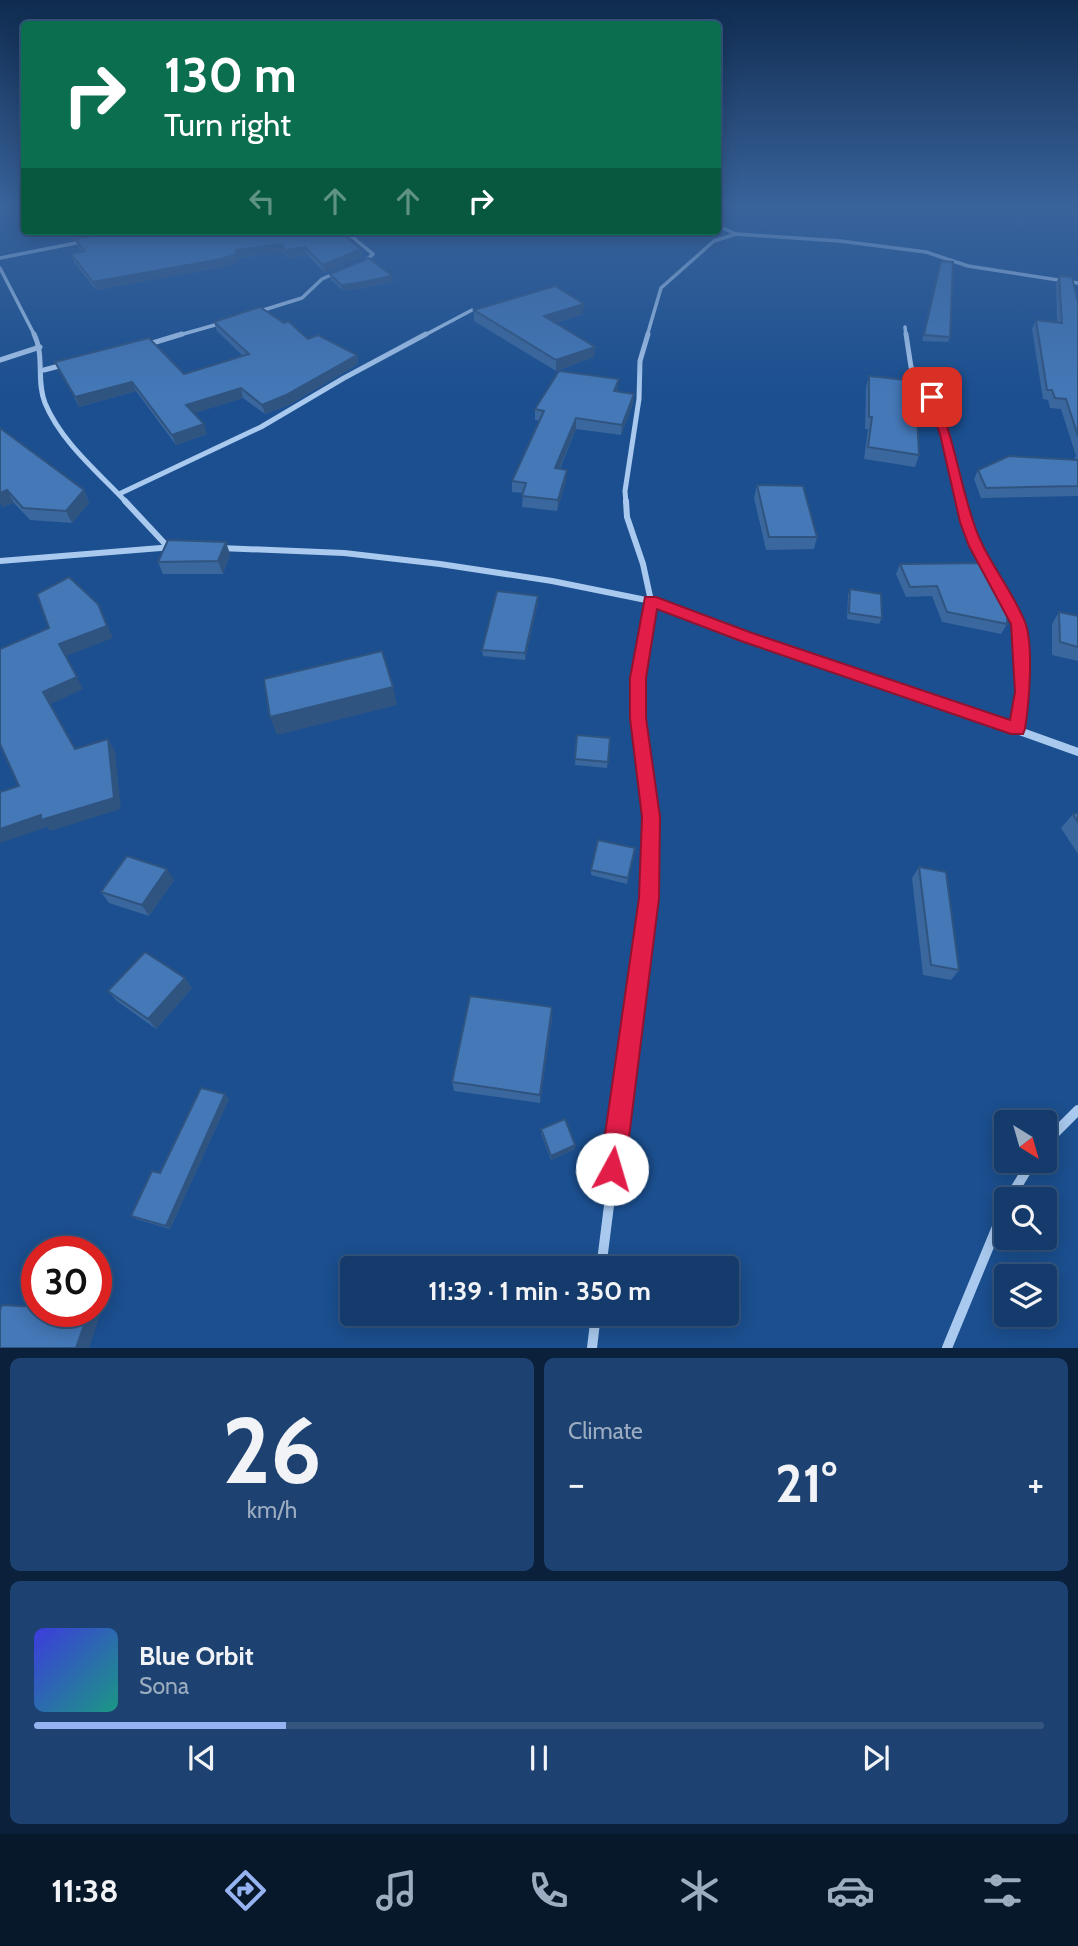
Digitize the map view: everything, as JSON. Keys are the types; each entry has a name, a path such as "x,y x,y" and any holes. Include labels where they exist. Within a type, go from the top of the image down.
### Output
{"street":[{"path":"0,269 40,347 44,370 44,401 51,415 62,433 168,547"},
{"path":"602,1256 621,1095 649,898 651,817 638,718 638,678 650,601 643,564 627,517 626,504 639,399 640,360 661,288 680,269"},
{"path":"987,269 1078,283"},
{"path":"247,315 302,298 322,279 343,271"},
{"path":"119,494 261,428 344,378 472,310"},
{"path":"141,346 223,323"},
{"path":"905,327 911,367 932,397 946,434 966,522 994,579"},
{"path":"0,360 40,347"},
{"path":"44,370 71,363"},
{"path":"0,561 180,548"},
{"path":"205,548 344,553 440,564 552,581 650,601 1078,752"},
{"path":"1001,590 1018,624 1021,642 1023,692 1017,729"},
{"path":"1057,1131 1078,1110"},
{"path":"947,1348 994,1234"},
{"path":"592,1348 595,1326"}],"building":[{"path":"83,269 166,269 93,282"},
{"path":"342,269 383,269 392,276 341,285 330,274"},
{"path":"939,269 953,269 950,337 924,335"},
{"path":"1059,276 1072,277 1078,302 1078,436 1066,399 1055,398 1052,390 1047,390 1036,320 1062,323"},
{"path":"555,286 584,304 544,316 595,347 556,360 474,310"},
{"path":"260,307 284,323 288,321 308,339 318,335 357,355 286,395 262,405 241,388 186,405 204,424 172,435 132,382 75,397 55,362 149,338 184,374 249,354 214,322"},
{"path":"559,371 619,379 614,391 634,394 622,425 576,418 555,468 567,470 558,500 522,496 526,483 512,481 544,411 535,409"},
{"path":"869,376 915,381 919,455 868,447 872,417 869,417"},
{"path":"0,428 84,490 66,511 23,508 7,490 0,493"},
{"path":"1009,456 1078,460 1078,486 986,488 978,470"},
{"path":"757,485 803,486 817,537 769,537"},
{"path":"168,540 226,542 218,561 158,562"},
{"path":"987,563 1008,600 1007,624 947,612 937,586 910,587 900,564"},
{"path":"69,577 98,604 107,626 59,644 77,677 43,692 75,749 108,739 114,798 41,820 41,815 0,829 0,792 19,786 0,744 0,649 49,628 37,594"},
{"path":"850,589 881,594 882,618 849,613"},
{"path":"497,591 538,596 525,653 482,650"},
{"path":"1059,612 1078,616 1078,647 1060,642"},
{"path":"382,651 393,687 270,717 264,679"},
{"path":"577,735 610,738 608,762 575,759"},
{"path":"598,840 635,848 628,878 591,870"},
{"path":"127,856 167,869 142,905 101,892"},
{"path":"919,867 946,872 959,970 931,965"},
{"path":"145,952 185,978 148,1019 108,991"},
{"path":"470,996 552,1007 540,1095 452,1082"},
{"path":"201,1088 225,1094 166,1226 131,1216 152,1171 160,1173"},
{"path":"565,1119 575,1145 551,1156 541,1129"},
{"path":"2,1305 21,1306 21,1327 83,1327 76,1348 0,1348"}],"route":[{"path":"612,1169 649,898 651,817 638,718 638,678 650,601 1017,729 1023,692 1018,624 966,522 946,434 932,397"}]}
